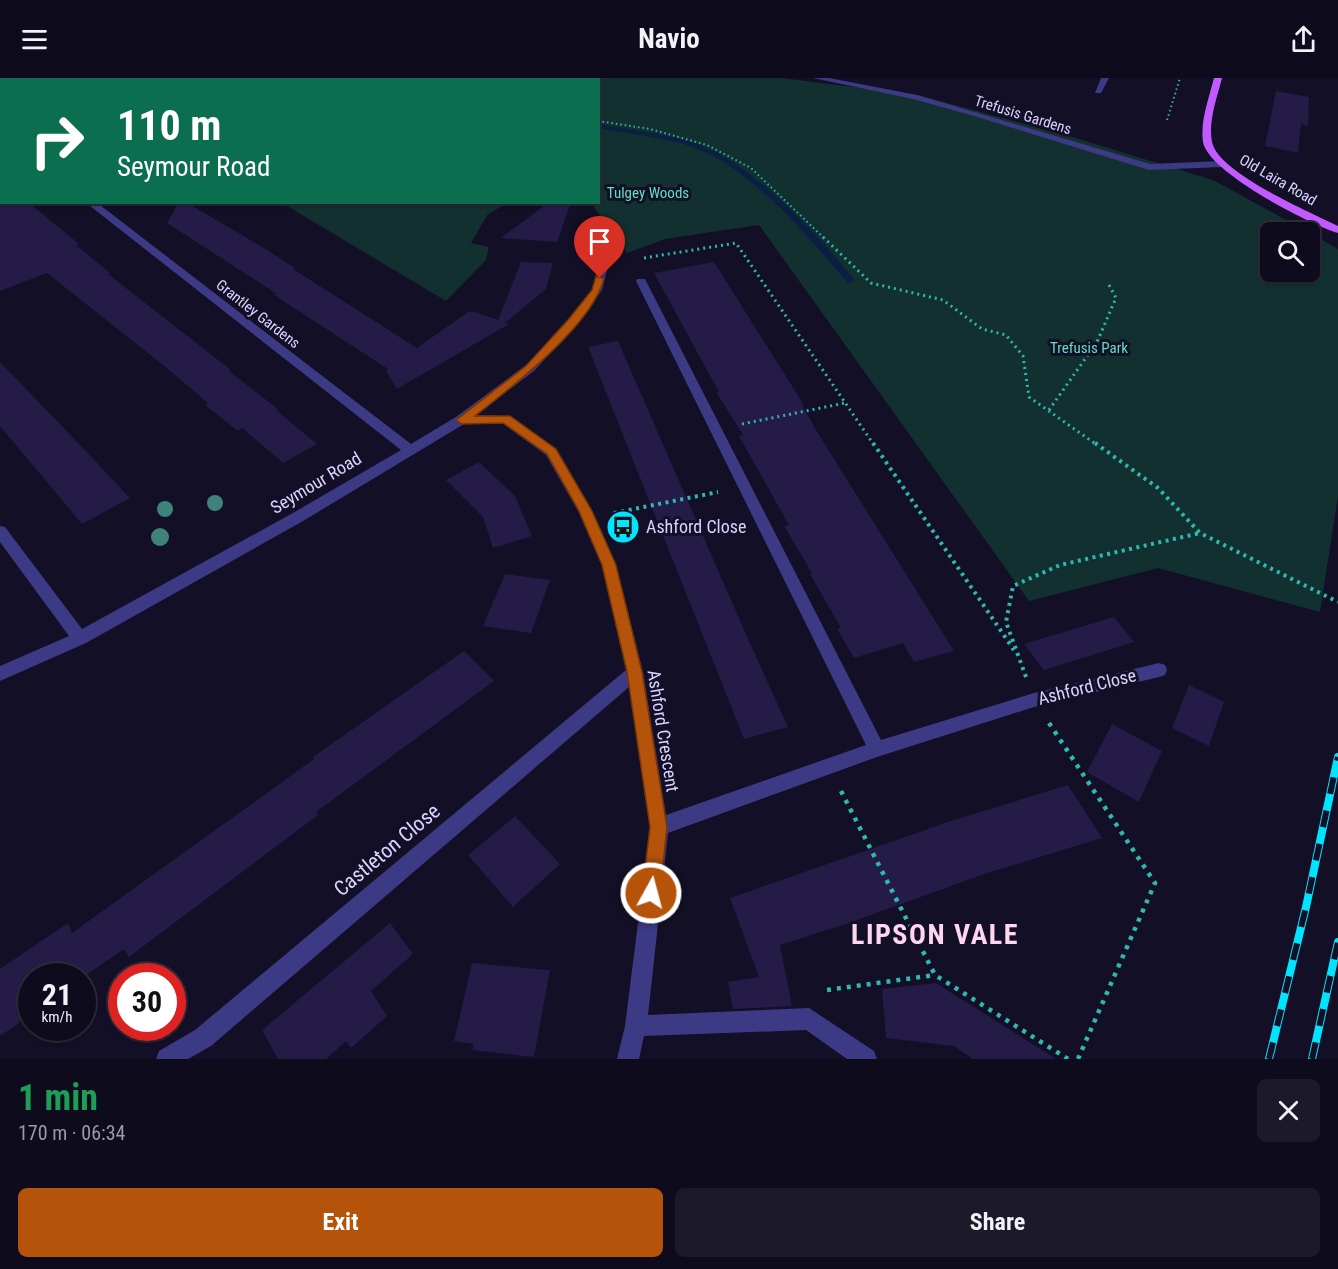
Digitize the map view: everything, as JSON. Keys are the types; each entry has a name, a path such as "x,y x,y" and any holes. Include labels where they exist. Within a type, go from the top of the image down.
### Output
{"main road":[{"name":"Old Laira Road","path":"1218,78 1207,130 1210,150 1222,164 1244,180 1338,230"}],"street":[{"name":"Trefusis Gardens","path":"817,78 914,97 964,110 1149,167 1222,164"},
{"path":"1098,91 1105,78"},
{"name":"Grantley Gardens","path":"92,204 409,449"},
{"name":"Seymour Road","path":"0,674 80,639 298,518 409,449 462,420 530,368 572,323 597,290 603,266"},
{"path":"641,281 742,486 877,749"},
{"name":"Ashford Crescent","path":"462,420 506,419 551,452 588,519 609,565 635,672 659,827 636,1026 628,1059"},
{"path":"0,531 80,639"},
{"name":"Ashford Close","path":"659,827 877,749 1034,700 1159,670"},
{"name":"Castleton Close","path":"167,1059 203,1038 635,672"},
{"path":"636,1026 809,1019 866,1059"}],"path":[{"path":"1167,120 1180,78"},
{"path":"600,121 650,129 707,145 751,168 871,283 943,300 982,329 1006,335 1023,356 1029,396 1158,488 1200,533 1338,602"},
{"path":"642,258 736,243 1018,656"},
{"path":"1048,411 1097,342 1116,298 1108,283"},
{"path":"714,429 844,403"},
{"path":"588,519 742,486"},
{"path":"1078,1059 1155,883 1034,700 1006,622 1013,586 1060,565 1200,533"},
{"path":"828,767 935,975 1068,1059"},
{"path":"826,990 935,975"}],"green space":[{"name":"Trefusis Park","path":"600,78 781,78 918,95 1069,136 1213,180 1290,222 1260,222 1260,282 1320,282 1320,239 1338,249 1338,496 1320,612 1158,568 1029,601 759,225 665,239 627,253 592,204 600,204"},
{"path":"284,204 506,204 488,214 471,243 489,247 486,260 446,301"}],"building":[{"path":"1276,91 1309,97 1308,126 1301,124 1298,153 1265,146"},
{"path":"0,204 30,204 79,244 76,245 110,273 108,274 231,370 229,371 278,409 276,410 317,444 283,463 242,428 238,431 205,405 208,403 163,365 47,273 0,291"},
{"path":"178,204 189,204 267,250 417,348 468,312 475,312 498,320 521,262 553,263 546,289 505,323 509,324 397,389 386,371 388,369 167,223"},
{"path":"546,204 570,204 557,242 501,238"},
{"path":"714,262 954,651 914,662 903,643 854,658 837,629 841,628 810,574 812,573 784,526 789,525 739,436 743,435 716,392 719,392 654,273"},
{"path":"618,341 788,727 744,739 588,347"},
{"path":"0,362 130,498 82,524 0,426"},
{"path":"479,462 515,496 532,536 493,548 483,517 446,480"},
{"path":"505,574 550,580 531,633 483,626"},
{"path":"1114,617 1134,642 1044,670 1024,644"},
{"path":"464,651 494,681 316,812 318,815 129,957 124,949 96,968 96,963 18,963 18,1024 0,1036 0,969 68,923 72,933 314,759 313,757"},
{"path":"1189,685 1224,702 1209,746 1172,728"},
{"path":"1112,724 1162,751 1139,802 1087,772"},
{"path":"1068,785 1102,838 987,873 843,925 780,945 792,1006 733,1009 728,982 759,977 730,898 951,821"},
{"path":"515,816 560,864 513,907 468,855"},
{"path":"390,923 413,954 371,991 387,1016 351,1048 346,1041 326,1059 278,1059 262,1030"},
{"path":"472,963 550,970 534,1057 472,1050 474,1044 454,1041"},
{"path":"936,983 1056,1059 973,1059 954,1046 886,1038 882,989"}],"waterway":[{"path":"600,126 661,137 697,146 717,155 759,185 819,245 851,281"}],"railway":[{"path":"1269,1059 1306,907 1338,757"},
{"path":"1312,1059 1338,942"}],"place":[{"name":"Ashford Close","path":"623,527"}],"district":[{"name":"LIPSON VALE","path":"935,934"}],"route":[{"path":"600,278 597,290 572,323 530,368 462,420 506,419 551,452 585,511 609,565 635,672 659,827 651,893"}],"park label":[{"name":"Tulgey Woods","path":"648,193"}]}
